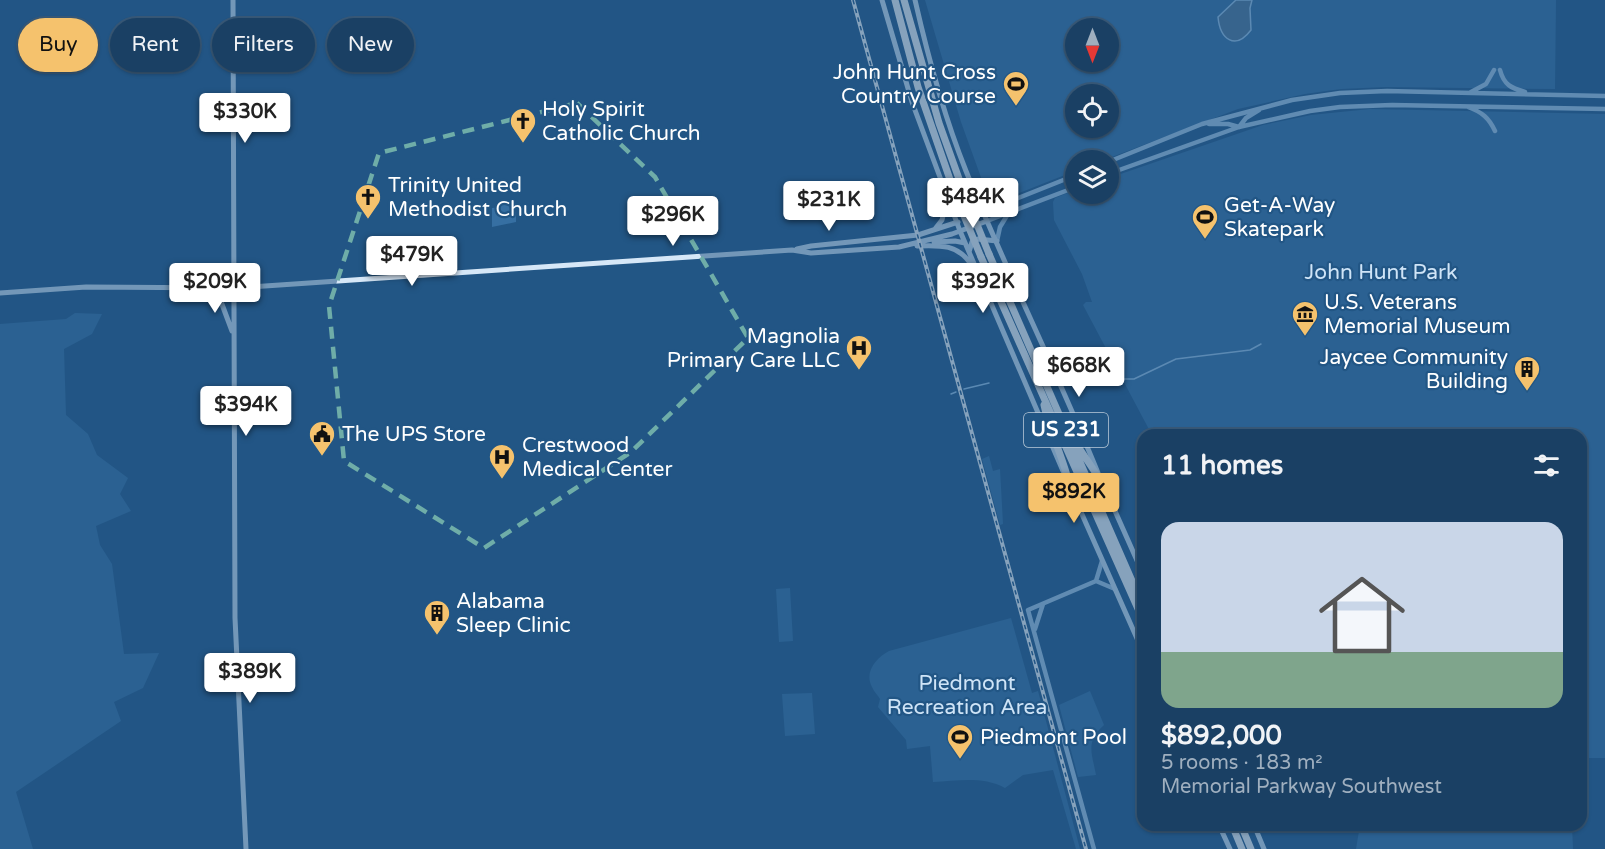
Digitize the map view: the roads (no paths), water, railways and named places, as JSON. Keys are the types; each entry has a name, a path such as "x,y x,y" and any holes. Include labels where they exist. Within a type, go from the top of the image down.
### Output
{"highway":[{"name":"US 231","path":"895,0 918,87 955,194 1064,425 1137,592"},
{"name":"US 231","path":"904,0 939,123 985,255 1042,396 1059,429 1137,606"},
{"path":"1042,396 1070,488"},
{"path":"1064,425 1105,487"},
{"path":"1234,831 1242,849"},
{"path":"1244,831 1251,847"}],"main road":[{"path":"233,0 235,618 246,849"},
{"path":"882,0 909,93 960,231 1070,488 1137,637"},
{"path":"915,0 937,81 972,185 1137,560"},
{"path":"947,198 957,204 965,202 971,196 972,185"},
{"path":"934,231 942,220 947,198"},
{"path":"0,293 86,287 234,288 792,250 934,231 983,212"},
{"path":"899,247 920,243 987,221"},
{"path":"969,252 972,242 978,239 997,242"},
{"path":"920,243 955,241 965,243"},
{"path":"792,250 811,253 934,245 954,248 968,260 983,285"},
{"path":"234,269 239,278 257,286"},
{"path":"198,288 220,300 227,312 234,337"},
{"path":"1222,831 1230,849"},
{"path":"1256,831 1264,849"}],"street":[{"path":"1462,93 1480,89 1497,70 1509,86 1533,94"},
{"path":"1119,158 1202,124 1265,106 1340,93 1387,91 1605,96"},
{"path":"1119,170 1239,127 1288,115 1340,107 1392,105 1605,109"},
{"path":"1239,127 1251,114 1265,106"},
{"path":"1463,106 1481,112 1495,130"},
{"path":"1202,124 1228,124 1239,127"},
{"path":"983,212 1065,180"},
{"path":"972,185 995,199 1016,200"},
{"path":"987,221 1065,191"},
{"path":"997,242 1000,227 1008,214"},
{"path":"1096,581 1102,560"},
{"path":"1094,849 1028,610 1096,581 1115,589"},
{"path":"1034,632 1043,604"}],"waterway":[{"path":"1118,379 1134,379 1176,359 1250,350 1261,344"},
{"path":"964,389 989,383"},
{"path":"951,394 956,392"}],"railway":[{"path":"853,0 1086,849"}],"place":[{"name":"John Hunt Cross Country Course","path":"1016,107"},
{"name":"Holy Spirit Catholic Church","path":"523,144"},
{"name":"Trinity United Methodist Church","path":"368,220"},
{"name":"Get-A-Way Skatepark","path":"1205,240"},
{"name":"U.S. Veterans Memorial Museum","path":"1305,337"},
{"name":"Magnolia Primary Care LLC","path":"859,371"},
{"name":"Jaycee Community Building","path":"1527,392"},
{"name":"The UPS Store","path":"322,457"},
{"name":"Crestwood Medical Center","path":"502,480"},
{"name":"Alabama Sleep Clinic","path":"437,636"},
{"name":"Piedmont Pool","path":"960,760"}],"park label":[{"name":"John Hunt Park","path":"1381,272"},
{"name":"Piedmont Recreation Area","path":"967,695"}]}
